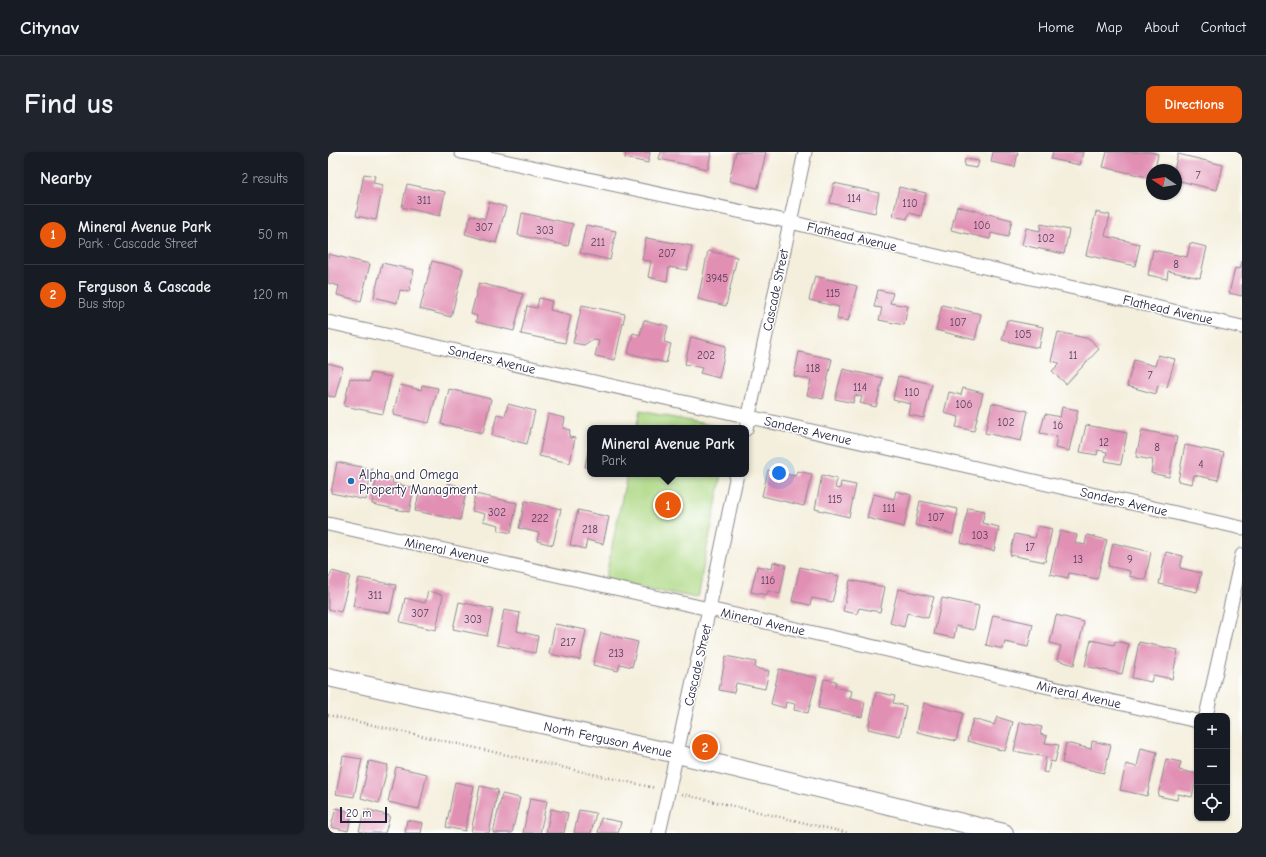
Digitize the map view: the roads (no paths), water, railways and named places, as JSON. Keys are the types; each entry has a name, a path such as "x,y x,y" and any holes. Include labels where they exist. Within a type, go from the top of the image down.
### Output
{"street":[{"name":"Flathead Avenue","path":"461,152 790,222 1242,326"},
{"name":"Cascade Street","path":"747,423 805,152"},
{"name":"Sanders Avenue","path":"328,322 747,423 1242,528"},
{"name":"Cascade Street","path":"659,833 736,477"},
{"name":"Mineral Avenue","path":"328,524 709,608 1194,720"},
{"path":"1207,713 1242,555"},
{"name":"North Ferguson Avenue","path":"328,677 677,754 1004,833"}],"place":[{"name":"Alpha and Omega Property Managment","path":"351,481"},
{"name":"Mineral Avenue Park","path":"668,505"},
{"name":"Ferguson & Cascade","path":"705,747"}]}
